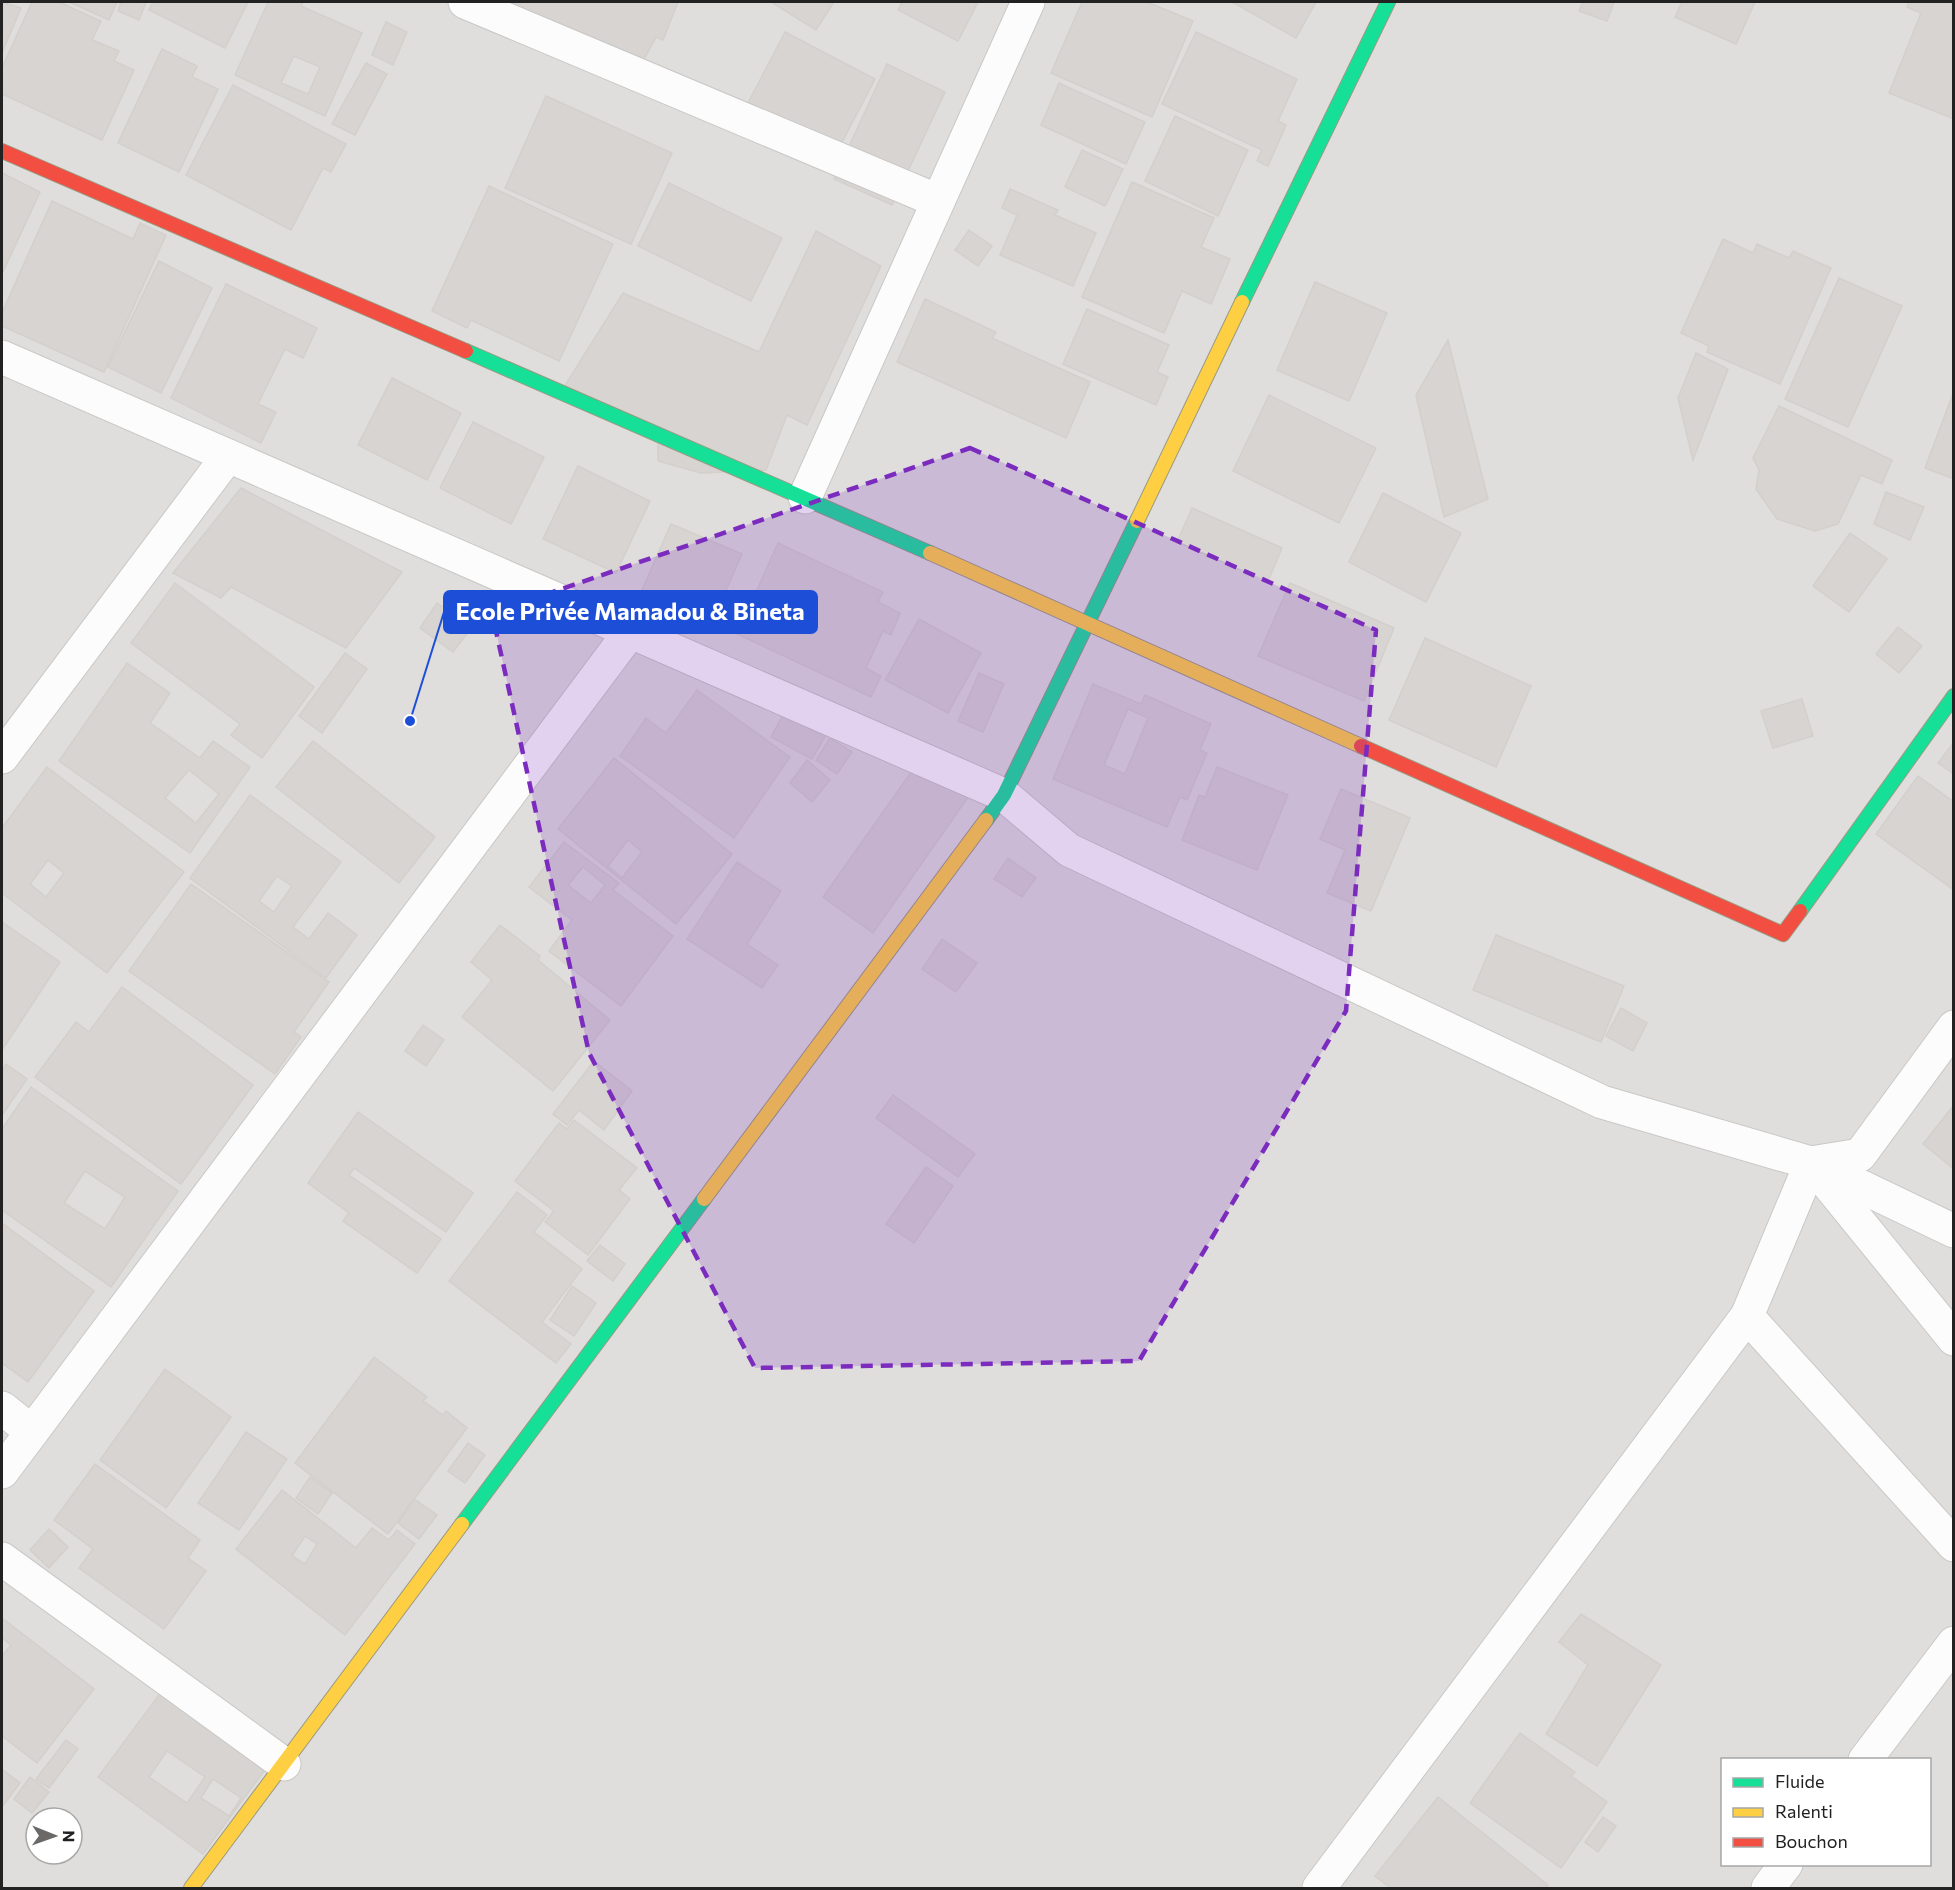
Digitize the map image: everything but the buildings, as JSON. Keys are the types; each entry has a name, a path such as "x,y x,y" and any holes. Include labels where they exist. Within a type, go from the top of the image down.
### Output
{"street":[{"path":"465,2 938,201"},
{"path":"805,496 1028,2"},
{"path":"191,1888 1004,795 1388,2"},
{"path":"2,151 805,496 1783,934 1953,696"},
{"path":"2,357 1004,795 1069,850 1602,1102 1811,1163 1953,1231"},
{"path":"2,758 228,456"},
{"path":"2,1472 630,632"},
{"path":"1811,1163 1860,1155 1953,1027"},
{"path":"1319,1888 1747,1317 1811,1163"},
{"path":"1811,1163 1953,1339"},
{"path":"1747,1317 1953,1545"},
{"path":"2,1408 32,1432"},
{"path":"2,1559 284,1764"},
{"path":"1867,1758 1953,1643"},
{"path":"1768,1888 1784,1866"}],"highlighted area":[{"path":"970,448 1376,630 1346,1011 1139,1361 755,1368 589,1053 492,613"}],"shaded area":[{"path":"2,2 1953,2 1953,1888 2,1888"}],"traffic: fast":[{"path":"1242,302 1388,2"},
{"path":"466,351 930,553"},
{"path":"986,820 1004,795 1137,521"},
{"path":"1800,911 1954,696"},
{"path":"462,1524 704,1199"}],"traffic: slow":[{"path":"1137,521 1242,302"},
{"path":"930,553 1361,746"},
{"path":"704,1199 986,820"},
{"path":"191,1888 462,1524"}],"traffic: jam":[{"path":"2,151 466,351"},
{"path":"1361,746 1783,934 1800,911"}],"place":[{"name":"Ecole Privée Mamadou & Bineta","path":"410,721"}]}
